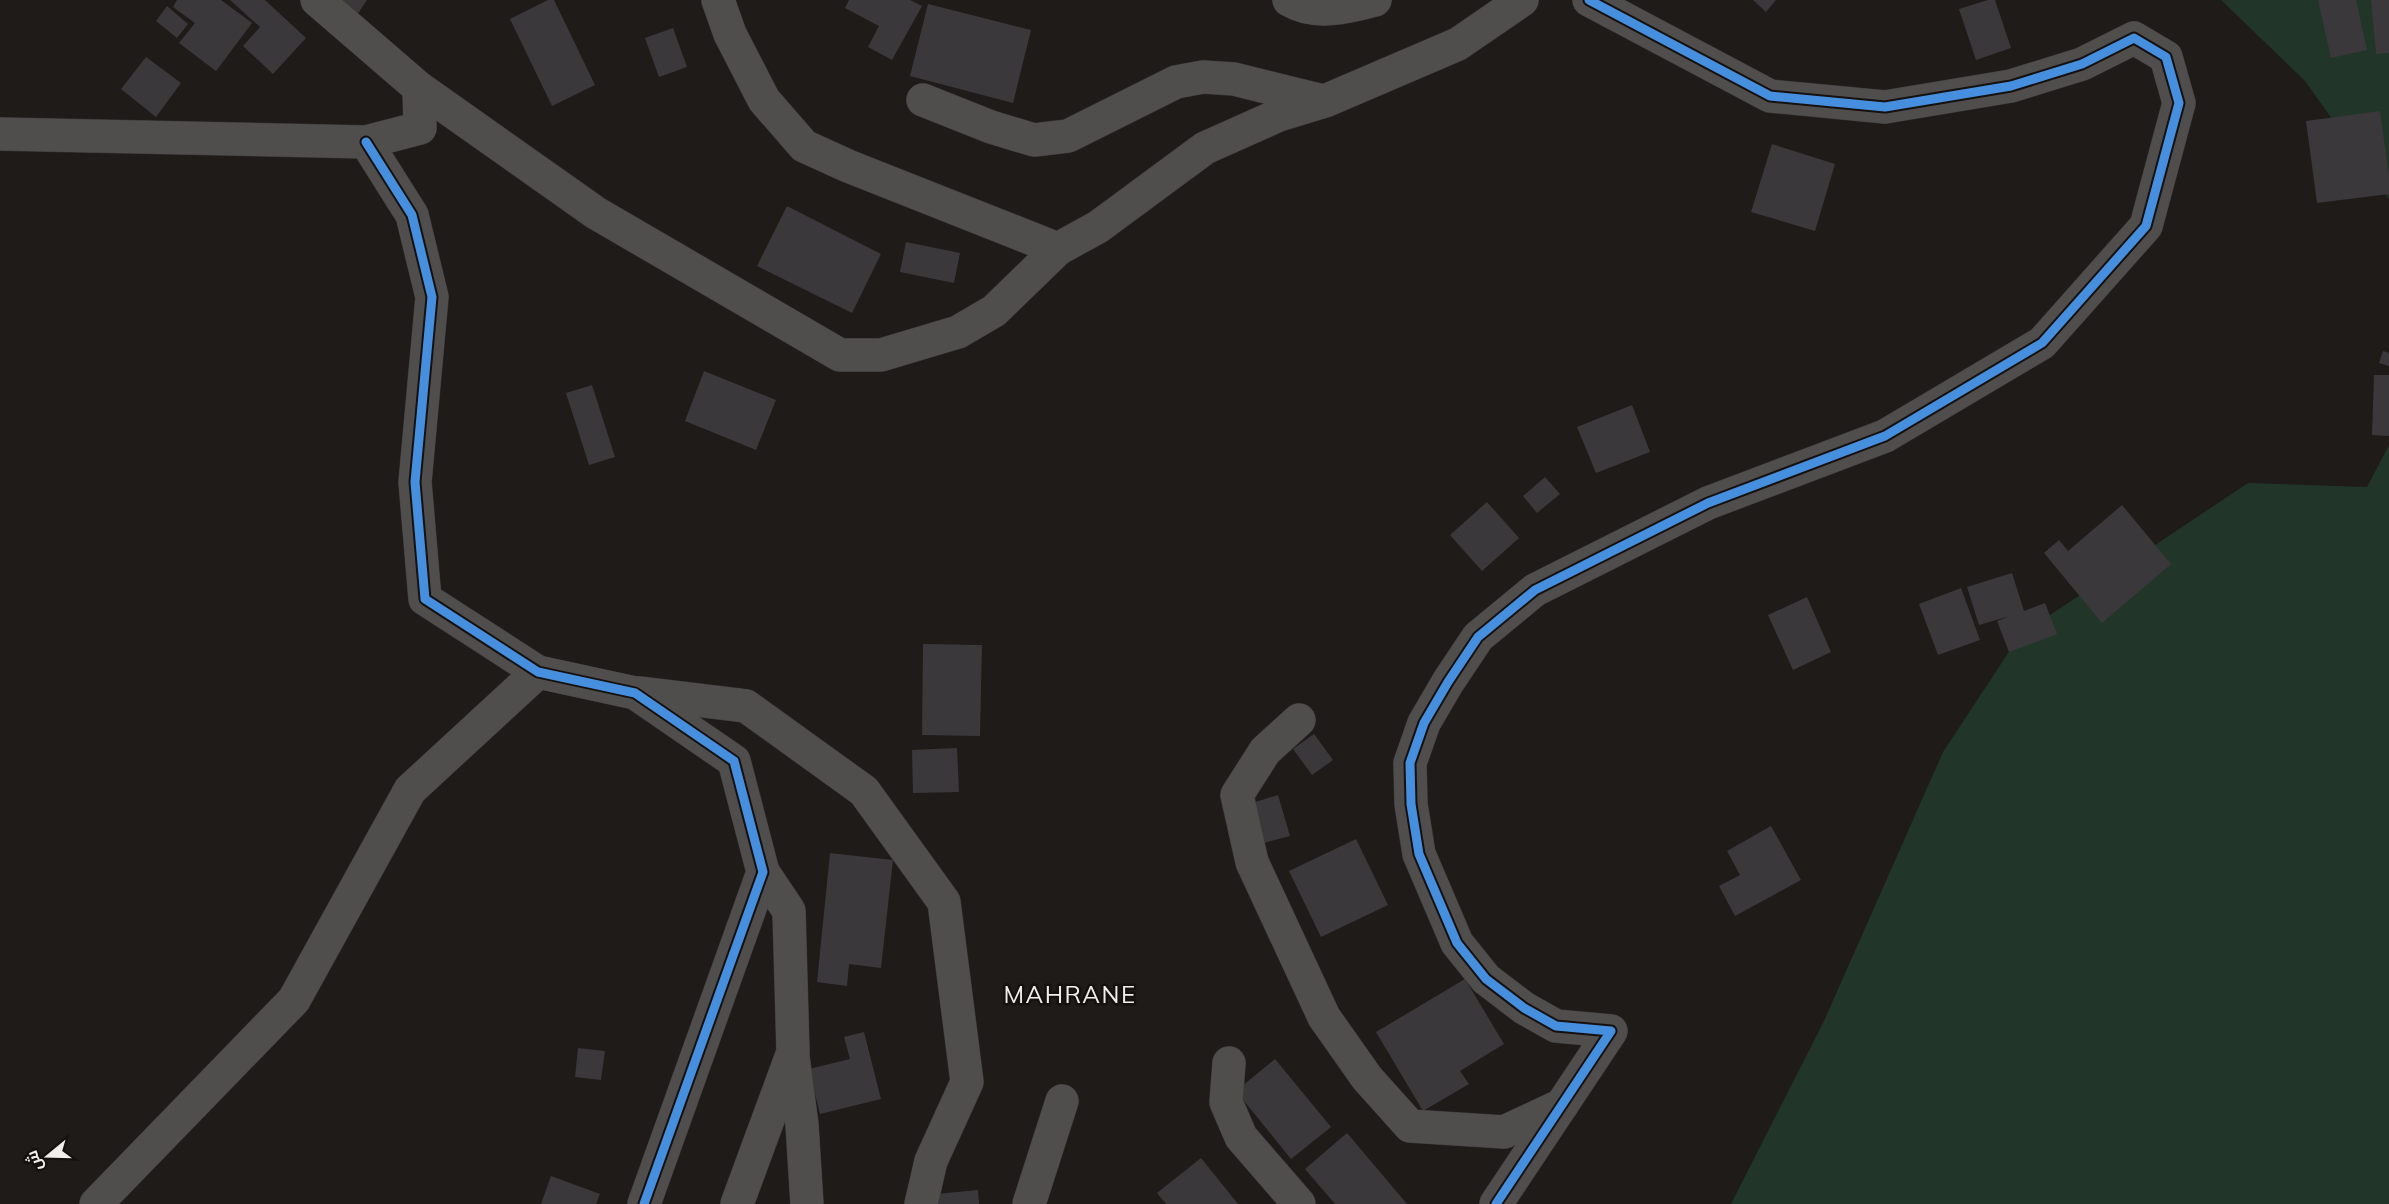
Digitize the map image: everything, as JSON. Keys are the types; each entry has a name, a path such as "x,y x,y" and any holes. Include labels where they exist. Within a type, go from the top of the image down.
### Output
{"street":[{"path":"317,0 419,88 596,213 840,355 881,355 958,332 994,311 1058,249 1098,227 1205,148 1279,115 1325,101 1458,44 1522,0"},
{"path":"718,0 730,34 764,100 804,146 848,166 1058,249"},
{"path":"1289,0 1301,7 1335,10 1375,0"},
{"path":"1496,1204 1611,1031 1556,1026 1524,1008 1486,979 1457,943 1419,854 1411,804 1410,763 1424,723 1448,682 1478,637 1535,590 1708,503 1885,436 2042,343 2146,226 2179,103 2166,57 2134,38 2082,64 2012,86 1886,107 1770,96 1589,0"},
{"path":"923,100 991,127 1034,140 1068,136 1176,82 1203,77 1234,79 1325,101"},
{"path":"0,134 366,142 420,128 419,88"},
{"path":"366,142 412,215 432,297 415,482 425,599 538,672 635,693 746,706 864,791 944,902 967,1082 931,1161 921,1204"},
{"path":"96,1204 294,1000 410,790 538,672"},
{"path":"635,693 734,761 763,872 789,911 793,1052 802,1125 807,1204"},
{"path":"1299,720 1265,751 1237,795 1252,862 1324,1017 1367,1078 1410,1126 1504,1132 1563,1104"},
{"path":"644,1204 763,872"},
{"path":"737,1204 793,1052"},
{"path":"1229,1063 1226,1102 1241,1137 1299,1204"},
{"path":"1029,1204 1062,1101"}],"green space":[{"path":"2221,0 2389,0 2389,199 2305,81"},
{"path":"2389,445 2389,1204 1731,1204 1824,1021 1943,752 2020,635 2248,483 2367,487"}],"building":[{"path":"177,0 221,0 252,23 216,71 179,43 195,23 173,7"},
{"path":"230,0 265,0 306,38 273,74 243,46 260,27"},
{"path":"336,0 367,0 357,15"},
{"path":"548,0 554,0 595,85 552,106 510,19"},
{"path":"849,0 910,0 922,6 892,60 868,47 879,26 845,8"},
{"path":"1753,0 1776,0 1766,12"},
{"path":"1995,0 2011,48 1976,60 1959,9"},
{"path":"2318,0 2356,0 2367,50 2331,58"},
{"path":"2371,0 2389,0 2389,53 2376,54"},
{"path":"928,4 1031,30 1013,103 910,76"},
{"path":"167,6 188,24 177,38 156,21"},
{"path":"673,28 687,67 659,77 645,38"},
{"path":"146,57 181,83 156,117 121,89"},
{"path":"2380,111 2389,176 2389,194 2317,203 2306,121"},
{"path":"1772,144 1835,164 1815,231 1751,212"},
{"path":"787,206 881,254 852,313 757,266"},
{"path":"906,242 960,253 954,283 900,272"},
{"path":"2383,351 2389,353 2389,366 2379,363"},
{"path":"704,371 776,400 756,450 685,421"},
{"path":"2374,375 2389,375 2389,436 2372,435"},
{"path":"592,385 615,457 589,465 566,393"},
{"path":"1632,405 1650,452 1596,473 1577,427"},
{"path":"1545,477 1560,494 1537,513 1523,496"},
{"path":"1487,502 1519,538 1482,571 1450,535"},
{"path":"2122,505 2171,564 2102,623 2044,553 2059,540 2068,551"},
{"path":"2012,573 2024,611 2045,603 2057,634 2009,652 1997,621 2010,616 1979,625 1967,587"},
{"path":"1961,588 1980,640 1938,655 1919,604"},
{"path":"1807,597 1831,652 1793,670 1768,615"},
{"path":"923,644 982,645 980,736 922,735"},
{"path":"1314,734 1333,760 1312,775 1293,749"},
{"path":"957,748 959,792 913,793 912,750"},
{"path":"1278,795 1290,836 1260,844 1249,804"},
{"path":"1771,826 1801,880 1735,916 1719,886 1740,875 1727,851"},
{"path":"1356,839 1388,905 1321,937 1289,871"},
{"path":"830,853 893,860 881,968 849,964 847,986 817,982"},
{"path":"1465,979 1504,1044 1460,1071 1469,1084 1423,1111 1376,1032"},
{"path":"864,1032 881,1099 820,1114 809,1069 850,1059 844,1037"},
{"path":"578,1048 605,1051 601,1080 575,1077"},
{"path":"1275,1059 1331,1127 1291,1159 1236,1091"},
{"path":"1347,1133 1407,1204 1335,1204 1305,1169"},
{"path":"1201,1158 1238,1204 1166,1204 1157,1193"},
{"path":"551,1176 600,1194 596,1204 541,1204"},
{"path":"978,1190 979,1204 937,1204 936,1194"}],"cycle path":[{"path":"1496,1204 1611,1031 1556,1026 1524,1008 1486,979 1457,943 1419,854 1411,804 1410,763 1424,723 1448,682 1478,637 1535,590 1708,503 1885,436 2042,343 2146,226 2179,103 2166,57 2134,38 2082,64 2011,86 1885,107 1770,96 1589,0"},
{"path":"366,142 412,215 432,297 415,482 425,599 538,672 635,693 734,761 763,872 644,1204"}],"district":[{"name":"MAHRANE","path":"1070,995"}]}
